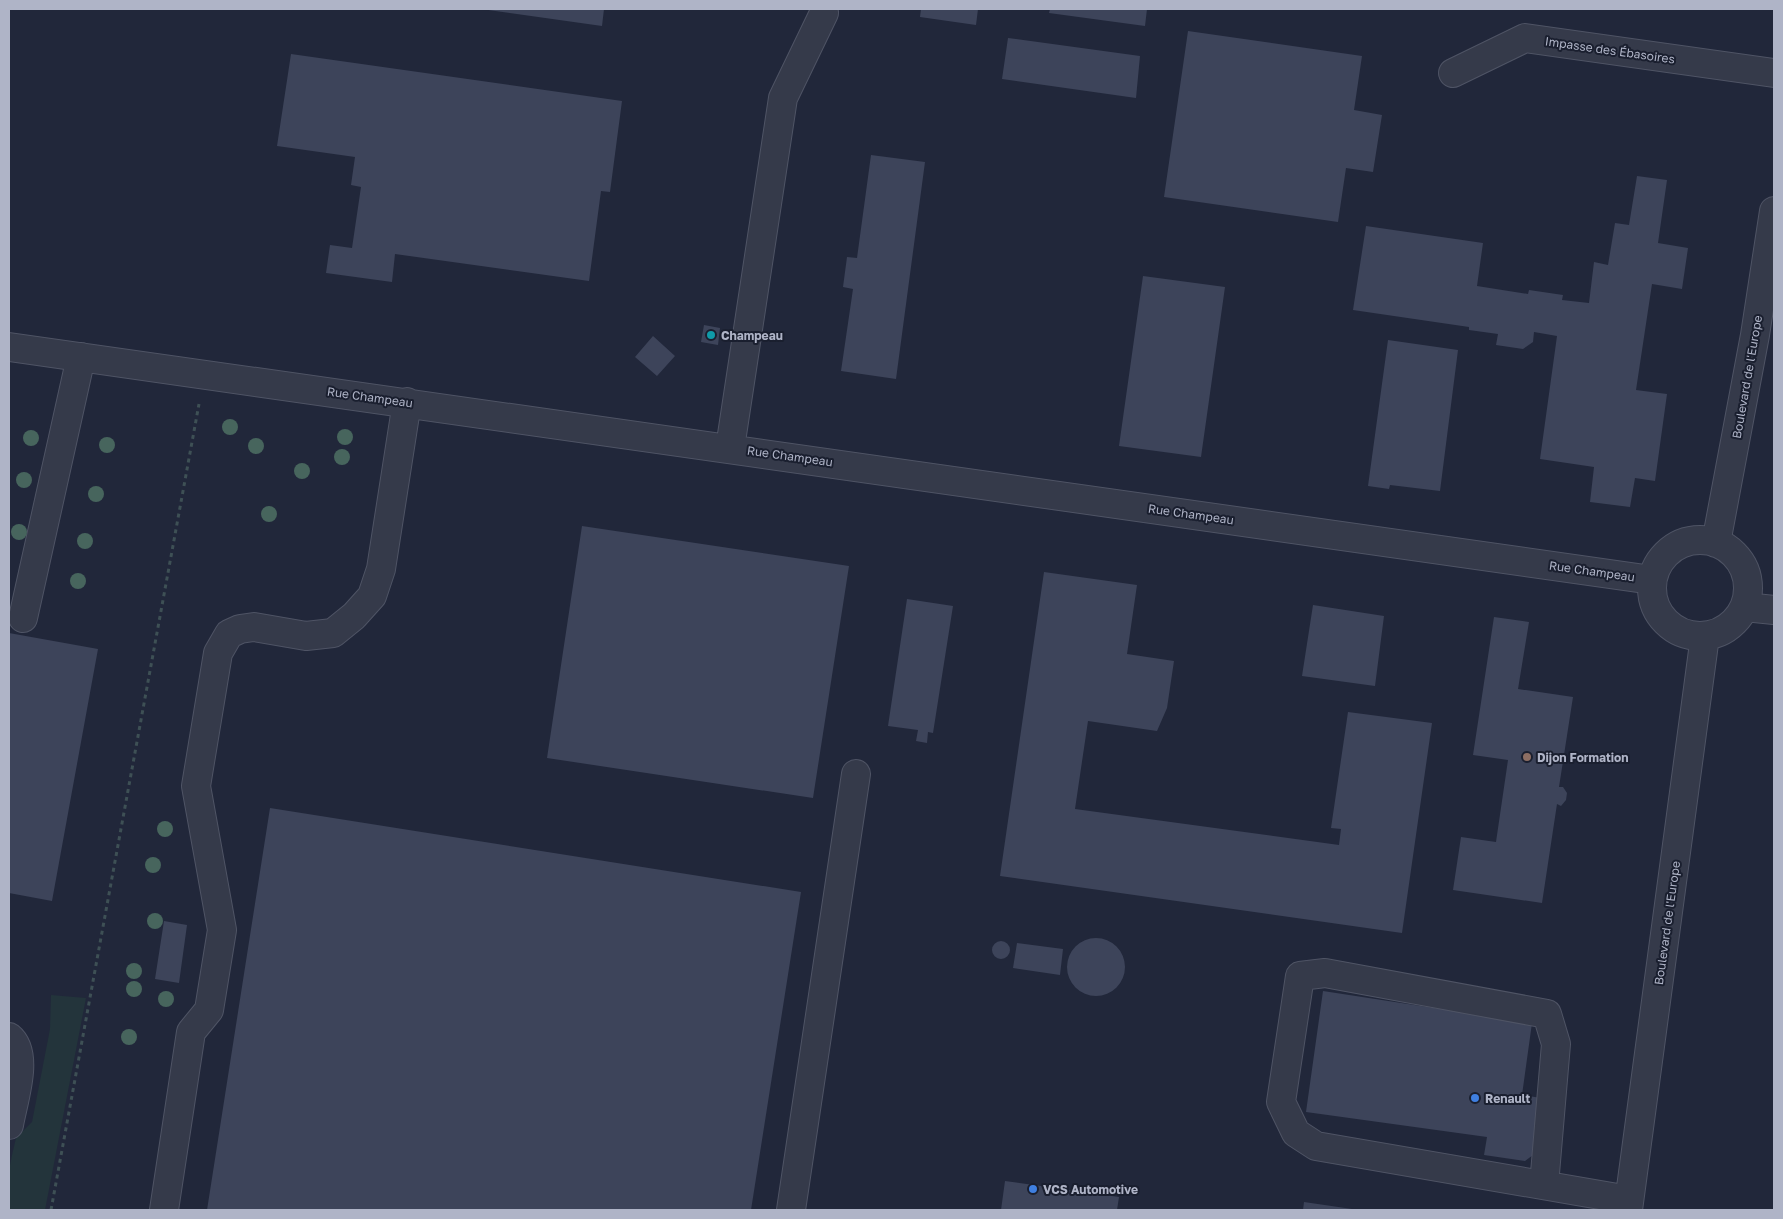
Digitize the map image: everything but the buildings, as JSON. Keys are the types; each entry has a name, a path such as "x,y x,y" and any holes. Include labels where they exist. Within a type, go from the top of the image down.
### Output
{"street":[{"name":"Rue Champeau","path":"730,448 783,98 824,13"},
{"name":"Impasse des Ébasoires","path":"1453,73 1525,38 1774,73"},
{"name":"Boulevard de l'Europe","path":"1716,543 1765,336 1774,211"},
{"name":"Rue Champeau","path":"9,347 1652,580"},
{"path":"23,618 82,357"},
{"path":"164,1210 191,1032 209,1010 222,930 196,786 218,653 229,634 240,629 254,628 306,636 334,633 354,616 372,596 381,569 407,402"},
{"path":"1756,597 1729,627 1718,633 1705,636 1684,633 1664,621 1656,609 1652,595 1652,580 1658,564 1669,551 1683,543 1699,540 1716,543 1729,550 1740,561 1756,597 1774,610"},
{"name":"Boulevard de l'Europe","path":"1629,1205 1705,636"},
{"path":"791,1210 856,774"},
{"path":"1544,1185 1556,1044 1547,1014 1325,973 1300,976 1280,1102 1296,1133 1316,1146 1544,1185 1629,1205"},
{"path":"9,1037 15,1042 19,1053 20,1065 9,1124"}],"path":[{"path":"51,1210 205,374"}],"shaded area":[{"path":"51,995 86,998 45,1210 9,1210 9,1170 16,1138 32,1122 50,1029"}],"place":[{"name":"Champeau","path":"711,335"},
{"name":"Dijon Formation","path":"1527,757"},
{"name":"Renault","path":"1475,1098"},
{"name":"VCS Automotive","path":"1033,1189"}]}
